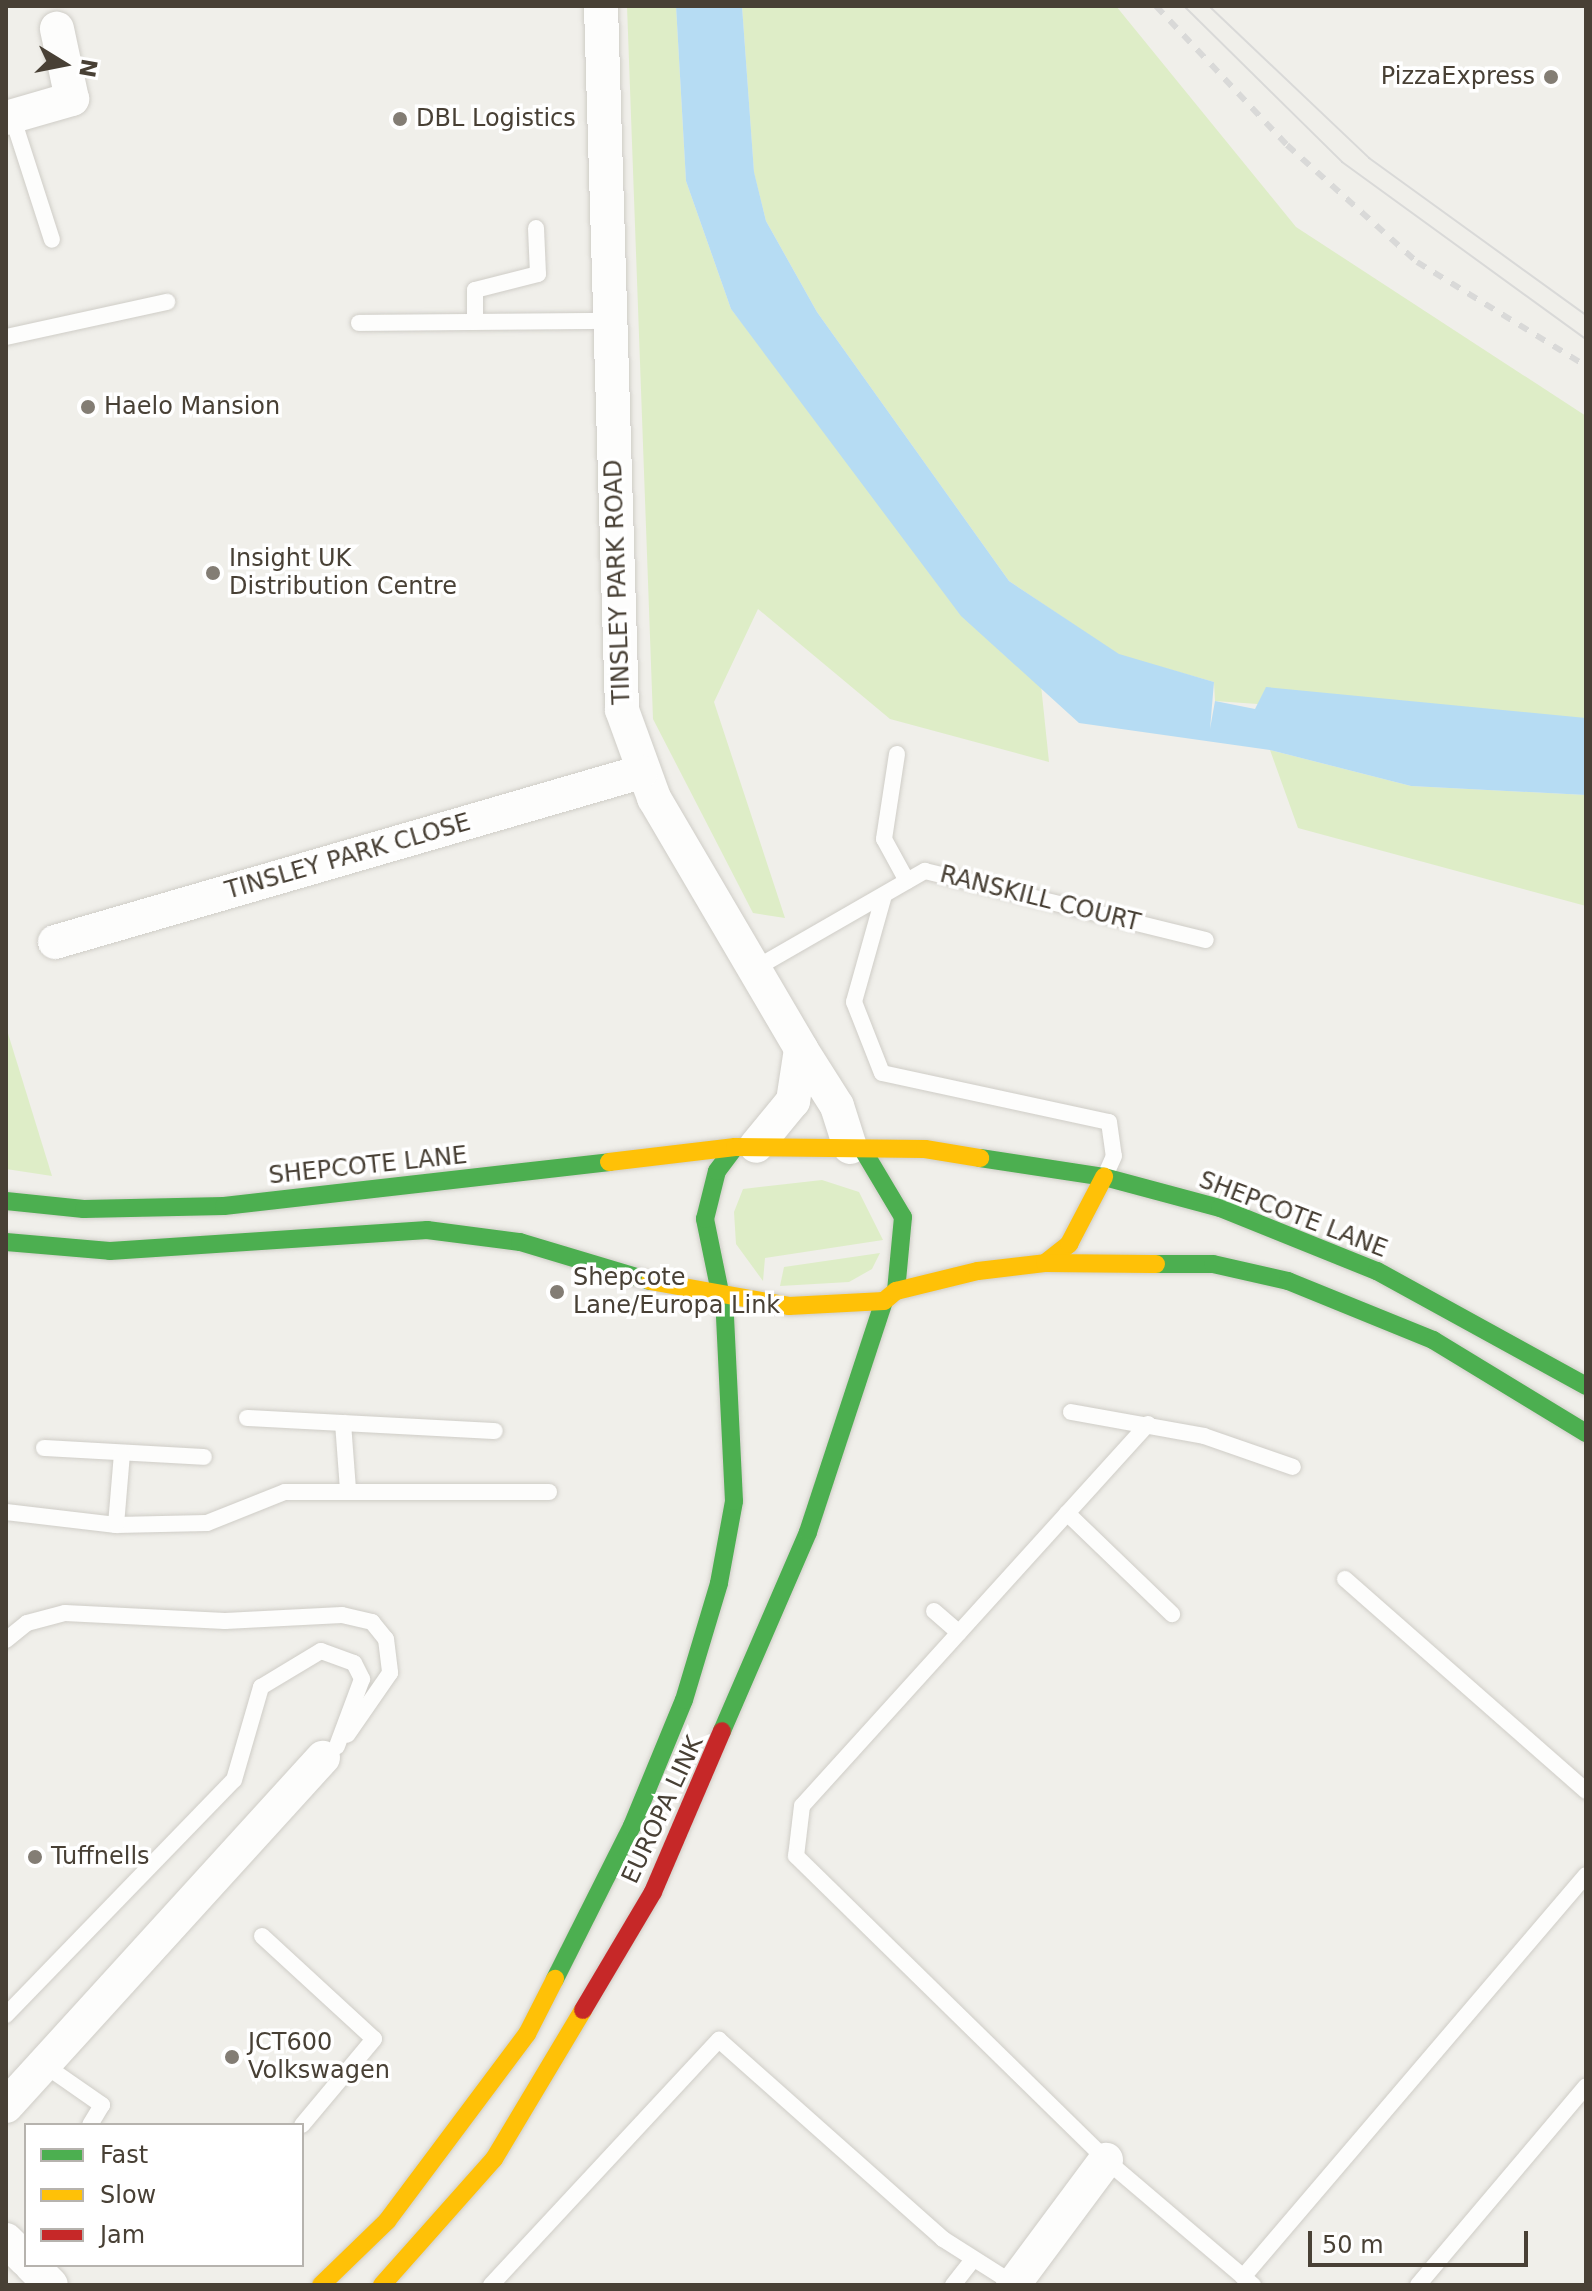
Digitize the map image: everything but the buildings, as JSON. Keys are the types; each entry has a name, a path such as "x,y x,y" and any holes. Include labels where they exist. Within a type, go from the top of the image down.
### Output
{"main road":[{"name":"SHEPCOTE LANE","path":"6,1201 84,1209 277,1200 745,1147 925,1149 1104,1177 1220,1208 1377,1271 1586,1386"},
{"path":"722,1297 705,1219 717,1171 745,1147"},
{"path":"856,1148 903,1217 890,1296"},
{"path":"1045,1263 1069,1244 1104,1177"},
{"path":"277,1200 284,1238"},
{"path":"6,1242 110,1251 389,1228 469,1234 722,1297 789,1306 890,1296 1045,1263 1213,1264 1288,1281 1433,1340 1586,1433"},
{"path":"1361,1310 1377,1271"},
{"name":"EUROPA LINK","path":"382,2285 494,2159 653,1892 808,1532 890,1296"},
{"name":"EUROPA LINK","path":"321,2285 387,2221 527,2034 669,1736 719,1583 734,1501 722,1297"}],"street":[{"name":"TINSLEY PARK ROAD","path":"601,6 620,685 641,772 837,1106 856,1148"},
{"path":"9,117 72,99 53,17"},
{"name":"TINSLEY PARK CLOSE","path":"55,942 641,772"},
{"path":"745,1147 793,1101 801,1049"},
{"path":"6,2106 330,1752"},
{"path":"1014,2285 1106,2160"},
{"path":"6,2240 24,2258"},
{"path":"33,2267 51,2285"}],"lane":[{"path":"9,117 52,240"},
{"path":"475,322 475,290 538,274 536,228"},
{"path":"6,337 167,302"},
{"path":"359,323 610,321"},
{"path":"897,754 884,839 907,881"},
{"name":"RANSKILL COURT","path":"756,968 925,871 1206,940"},
{"path":"884,895 854,1002 882,1073 1109,1122 1114,1156 1104,1177"},
{"path":"1071,1412 1148,1424 1293,1467"},
{"path":"247,1418 495,1431"},
{"path":"343,1423 348,1490"},
{"path":"1148,1424 802,1806 796,1856 1106,2160 1248,2281 1586,1875"},
{"path":"44,1448 204,1457"},
{"path":"116,1525 122,1453"},
{"path":"6,1512 116,1525 207,1523 285,1492 549,1492"},
{"path":"1067,1513 1172,1614"},
{"path":"1345,1579 1586,1791"},
{"path":"934,1611 959,1633"},
{"path":"6,1640 27,1623 65,1613 372,1622 386,1639 390,1673 330,1752"},
{"path":"6,2015 234,1780 261,1687 321,1651 354,1663 362,1679 330,1752"},
{"path":"262,1936 374,2039 304,2123"},
{"path":"491,2285 719,2040 972,2261 1014,2285"},
{"path":"43,2064 102,2105 91,2123"},
{"path":"1418,2285 1586,2086"},
{"path":"953,2285 972,2261"}],"green space":[{"path":"627,6 676,6 686,181 731,309 1002,653 1041,685 1049,762 890,719 758,609 714,702 785,918 753,913 653,719"},
{"path":"742,6 1116,6 1296,227 1586,416 1586,727 1215,701 1214,682 1119,655 1009,581 817,312 766,221 754,173"},
{"path":"1270,750 1411,786 1586,795 1586,906 1298,828"},
{"path":"6,1027 52,1176 6,1169"},
{"path":"822,1180 859,1192 883,1240 765,1258 763,1281 736,1244 734,1212 743,1189"},
{"path":"880,1253 872,1269 849,1282 780,1286 784,1267"}],"water":[{"path":"676,6 742,6 754,172 766,221 817,312 1009,581 1119,654 1214,682 1210,729 1215,701 1255,709 1266,687 1586,718 1586,795 1411,786 1270,750 1079,723 961,616 731,309 686,181"}],"tram line":[{"path":"1184,6 1342,162 1586,339"},
{"path":"1209,6 1369,158 1586,315"}],"railway":[{"path":"1156,6 1287,145 1417,262 1586,366"}],"traffic: fast":[{"path":"721,1297 705,1219 717,1171 735,1147"},
{"path":"863,1150 903,1217 896,1291"},
{"path":"980,1158 1104,1177 1220,1208 1377,1271 1586,1386"},
{"path":"6,1201 84,1209 224,1206 609,1162"},
{"path":"6,1242 110,1251 427,1230 520,1242 650,1281"},
{"path":"1156,1264 1213,1264 1288,1281 1433,1340 1586,1433"},
{"path":"555,1979 632,1826 684,1700 719,1583 734,1501 724,1298"},
{"path":"722,1731 808,1532 884,1301"}],"traffic: slow":[{"path":"609,1162 735,1147 925,1149 980,1158"},
{"path":"1045,1263 1069,1244 1104,1177"},
{"path":"650,1281 789,1306 884,1301 896,1291 978,1271 1045,1263 1156,1264"},
{"path":"321,2285 387,2221 527,2034 555,1979"},
{"path":"382,2285 494,2159 583,2010"}],"traffic: jam":[{"path":"583,2010 653,1892 722,1731"}],"place":[{"name":"PizzaExpress","path":"1551,77"},
{"name":"DBL Logistics","path":"400,119"},
{"name":"Haelo Mansion","path":"88,407"},
{"name":"Insight UK Distribution Centre","path":"213,573"},
{"name":"Shepcote Lane/Europa Link","path":"557,1292"},
{"name":"Tuffnells","path":"35,1857"},
{"name":"JCT600 Volkswagen","path":"232,2057"}]}
